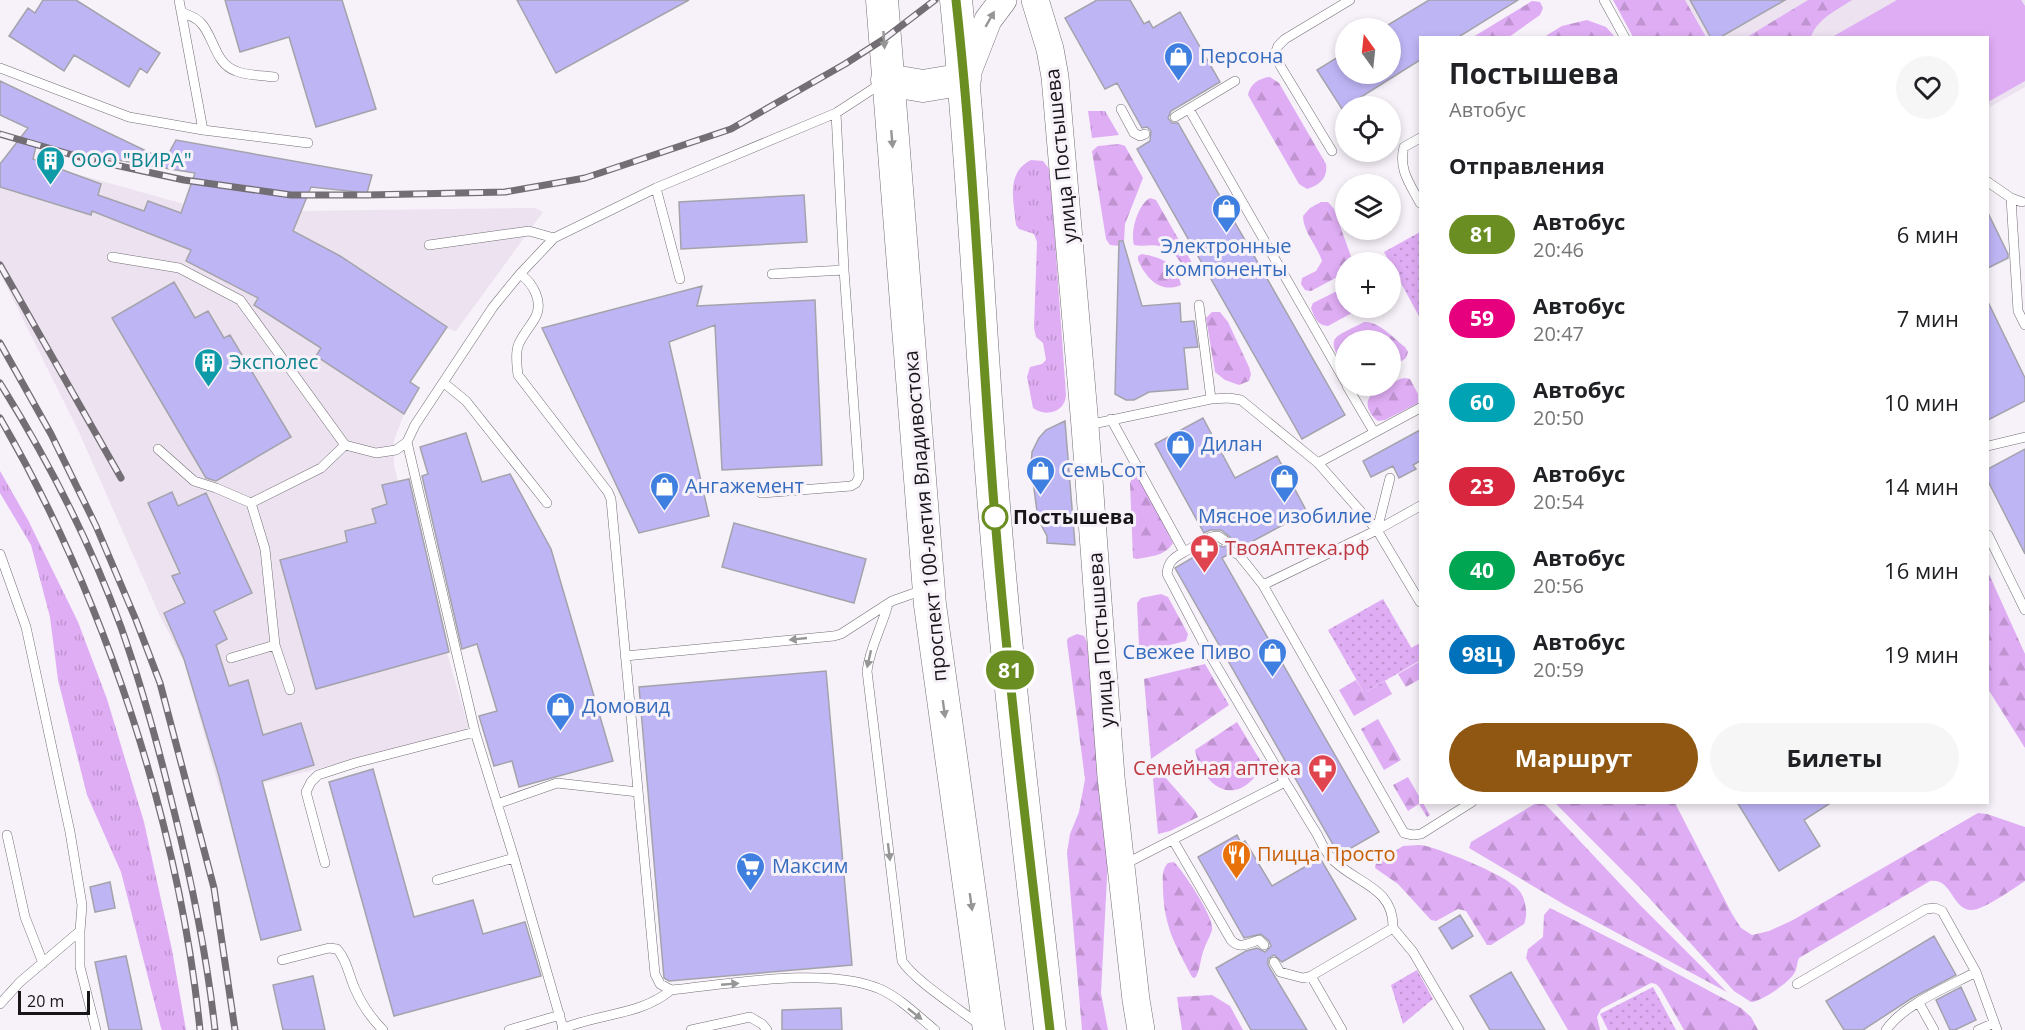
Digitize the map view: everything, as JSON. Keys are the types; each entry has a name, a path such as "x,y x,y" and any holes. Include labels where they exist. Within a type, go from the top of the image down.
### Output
{"highway":[{"name":"проспект 100-летия Владивостока","path":"882,0 928,589 988,1030"},
{"path":"956,0 965,79 995,519 1024,808 1050,1030"},
{"path":"887,80 923,86 965,79"}],"main road":[{"path":"965,79 988,20 1003,0"},
{"name":"улица Постышева","path":"1035,0 1050,49 1055,77 1085,426 1110,777 1141,1030"}],"lane":[{"path":"178,0 203,130"},
{"path":"1332,151 1275,54 1278,46 1285,39 1350,0"},
{"path":"1604,0 1624,36"},
{"path":"181,12 196,18 203,24 221,59 230,68 243,73 274,77"},
{"path":"0,68 129,117 203,130 308,143"},
{"path":"112,257 179,268 240,300 345,445 376,453 396,450 407,442 415,425 493,307 519,274 554,238 656,188 836,113 887,80"},
{"path":"1175,117 1235,81"},
{"path":"1121,109 1134,133 1140,136 1145,134"},
{"path":"1189,110 1335,365"},
{"path":"761,493 851,486 859,477 844,270 836,113"},
{"path":"1419,139 1404,147 1401,158 1404,171 1419,201"},
{"path":"1989,183 2011,198 2024,203"},
{"path":"656,188 680,279"},
{"path":"2011,198 2018,311 2025,325"},
{"path":"429,244 529,231 554,238"},
{"path":"772,274 844,270"},
{"path":"519,274 530,281 537,295 537,315 518,346 516,365 518,375 608,492 611,499 655,975 660,984 672,990"},
{"path":"1199,305 1211,399"},
{"path":"444,383 466,401 547,503"},
{"path":"1353,396 1374,432"},
{"path":"1085,426 1211,399 1241,400 1318,463 1377,530 1419,600"},
{"path":"1318,463 1419,409"},
{"path":"1111,419 1184,552"},
{"path":"1989,446 2025,437"},
{"path":"407,442 475,732 564,1029 640,1008 659,1000 672,990 786,979 838,978 878,988 892,995 935,1030"},
{"path":"251,504 321,468 345,445"},
{"path":"158,449 194,482 216,488 251,504 265,549 275,645 290,690"},
{"path":"1377,530 1390,478"},
{"path":"1263,585 1377,530 1419,507"},
{"path":"1224,540 1218,536 1211,537 1174,557 1168,565 1167,574 1206,648 1330,857 1346,871 1383,895 1393,917 1393,928 1413,952 1459,1030"},
{"path":"1989,538 2025,610"},
{"path":"1233,552 1239,555 1263,585 1404,833 1413,836 1420,834 1470,804"},
{"path":"0,555 26,627 70,832 82,905 80,967 96,1030"},
{"path":"625,656 834,636 841,634 888,604 928,589"},
{"path":"888,604 869,655 867,671 902,961 928,985 988,1030"},
{"path":"231,658 275,645"},
{"path":"325,862 306,792 318,775 475,732"},
{"path":"1120,866 1286,782"},
{"path":"497,804 557,783 638,792"},
{"path":"7,835 25,917 43,963"},
{"path":"1173,840 1235,945 1240,946 1259,940 1264,945"},
{"path":"437,880 514,858"},
{"path":"1797,984 1926,909 1935,908 1942,911 1976,972 1995,1027 1978,1030"},
{"path":"1274,962 1280,972 1303,978 1311,976 1393,928"},
{"path":"0,1004 20,982 80,931"},
{"path":"282,960 329,948 337,949 343,956 355,990 369,1016 383,1030"},
{"path":"1886,1030 1897,1017 1976,972"},
{"path":"1311,976 1342,1030"},
{"path":"1919,1003 1934,1030"},
{"path":"509,1030 560,1015"},
{"path":"691,1030 750,1017 767,1030"}],"shaded area":[{"path":"1642,0 2025,0 2025,87 1989,107 1989,36 1663,36"},
{"name":"Эксполес","path":"8,155 184,204 300,211 534,208 543,212 456,331 446,328 410,381 420,388 404,414 394,440 394,465 400,491 469,729 221,794 184,662 160,616 79,432 0,273 0,164"}],"green space":[{"path":"1613,0 1685,0 1705,36 1632,36"},
{"path":"1808,0 1852,0 1823,20 1812,36 1749,36"},
{"path":"1897,0 2021,0 2025,6 2025,81 1989,101 1989,36 1834,36"},
{"path":"1532,1 1540,2 1543,8 1540,15 1510,36 1475,36"},
{"path":"1587,20 1606,27 1614,36 1546,36 1562,26"},
{"path":"1270,77 1279,83 1326,164 1326,173 1322,180 1307,189 1299,184 1248,95 1256,82"},
{"path":"1088,111 1105,111 1119,135 1092,138"},
{"path":"1119,144 1125,146 1143,178 1125,224 1124,241 1121,246 1110,245 1106,239 1092,151 1098,146"},
{"path":"1031,160 1043,161 1050,170 1066,395 1062,406 1048,413 1033,408 1027,377 1030,367 1042,364 1046,360 1043,343 1036,337 1034,328 1037,242 1034,234 1019,229 1016,225 1013,198 1017,172"},
{"path":"1150,198 1156,200 1191,261 1195,274 1192,277 1189,277 1181,263 1169,250 1156,245 1134,245 1133,233 1136,219 1142,206"},
{"path":"1321,202 1328,202 1335,212 1335,240 1345,240 1349,252 1335,252 1335,278 1311,291 1305,290 1301,284 1302,278 1316,271 1322,261 1305,228 1303,216 1310,208"},
{"path":"1419,233 1419,316 1401,283 1401,252 1384,252"},
{"path":"1142,254 1156,257 1167,263 1176,272 1181,285 1167,287 1155,283 1145,273 1138,260 1138,256"},
{"path":"1335,292 1335,318 1343,318 1328,326 1322,324 1312,311 1313,303"},
{"path":"1212,312 1220,312 1228,322 1249,367 1251,374 1249,381 1239,385 1225,380 1215,372 1206,318"},
{"path":"1364,322 1370,322 1384,330 1348,330"},
{"path":"1401,344 1408,352 1406,358 1401,361"},
{"path":"1401,379 1410,379 1418,394 1418,403 1385,420 1378,421 1369,410 1369,398 1370,396 1401,396"},
{"path":"0,471 28,520 78,622 107,699 144,822 172,950 186,1030 162,1030 161,1028 121,872 87,795 58,680 50,617 31,545 0,493"},
{"path":"1134,473 1143,483 1173,543 1162,553 1137,559 1133,558 1130,483"},
{"path":"1989,574 2025,654 2025,748 1989,691"},
{"path":"1161,594 1168,597 1188,634 1186,641 1145,651 1139,646 1137,603 1141,598"},
{"path":"1383,599 1419,661 1364,693 1328,630"},
{"path":"1077,634 1084,636 1087,642 1108,858 1101,993 1108,1030 1082,1030 1067,853 1070,834 1079,812 1085,779 1067,642 1068,638"},
{"path":"1419,644 1419,662 1411,648"},
{"path":"1419,662 1419,680 1406,687 1398,674"},
{"path":"1205,664 1229,705 1151,759 1144,679"},
{"path":"1356,680 1364,693 1385,681 1392,694 1354,716 1339,690"},
{"path":"1378,719 1401,760 1384,770 1361,729"},
{"path":"1237,722 1263,765 1257,775 1242,787 1233,790 1224,789 1208,779 1195,750"},
{"path":"1159,775 1164,776 1198,817 1170,831 1158,834 1153,779"},
{"path":"1408,777 1419,796 1419,804 1408,811 1393,785"},
{"path":"1419,804 1424,804 1430,815 1427,817"},
{"path":"1535,804 1546,805 1639,904 1727,992 1565,905 1469,848 1471,842"},
{"path":"1556,804 1676,804 1732,914 1741,928 1752,935 1769,931 1793,920 1978,813 2025,827 2025,881 2006,894 1989,904 1970,910 1959,904 1943,884 1930,881 1799,958 1795,972 1782,986 1751,1002 1734,991 1641,889"},
{"path":"1421,845 1435,849 1478,865 1505,880 1523,897 1526,913 1524,924 1491,945 1487,945 1466,911 1458,909 1436,921 1431,920 1398,884 1375,868 1376,863 1403,846"},
{"path":"1174,862 1198,895 1212,924 1212,930 1195,978 1192,977 1176,945 1166,914 1163,872 1168,863"},
{"path":"1550,908 1659,963 1741,1008 1751,1017 1758,1030 1684,1030 1660,988 1651,983 1601,1009 1597,1017 1600,1030 1568,1030 1526,958 1528,949 1543,937 1544,915"},
{"path":"1417,970 1433,999 1403,1024 1391,985"},
{"path":"1653,987 1676,1030 1608,1030 1600,1014"},
{"path":"1212,995 1230,1006 1243,1030 1182,1030 1177,997"}],"building":[{"path":"43,0 76,0 160,53 147,73 140,68 129,87 74,55 64,71 9,36 28,8 35,13"},
{"path":"225,0 342,0 376,109 316,127 289,37 240,52"},
{"path":"517,0 689,0 556,73"},
{"path":"1097,0 1130,0 1144,24 1149,21 1153,28 1180,12 1220,82 1171,111 1168,118 1172,123 1178,123 1345,415 1302,439 1137,149 1150,141 1151,131 1147,127 1142,128 1117,83 1105,89 1065,18"},
{"path":"1429,0 1518,0 1460,36 1419,36 1419,61 1401,72 1399,18"},
{"path":"1690,0 1785,0 1722,36 1710,36"},
{"path":"1335,59 1335,84 1382,84 1363,96 1335,96 1335,98 1317,70"},
{"path":"0,81 165,160 176,140 372,175 367,193 311,187 293,231 340,256 447,327 410,382 419,388 404,414 316,356 321,348 254,305 258,298 186,261 191,250 92,211 91,215 0,187 0,164 28,128 0,115","holes":["36,146 195,173 181,213 148,201 144,211 98,195 101,184 33,159"]},
{"path":"804,195 807,242 681,249 679,202"},
{"path":"1989,215 2008,254 2008,258 1989,268"},
{"path":"1119,241 1123,241 1142,306 1180,303 1181,322 1194,321 1198,347 1184,348 1188,389 1149,392 1134,400 1126,400 1115,394"},
{"name":"Эксполес","path":"174,282 195,318 208,311 224,338 230,335 291,437 216,481 206,478 112,318"},
{"path":"702,286 697,306 815,300 822,465 722,470 715,325 669,342 709,516 639,533 542,328"},
{"path":"1989,304 2025,378 2025,401 1989,419"},
{"path":"1203,418 1235,478 1277,456 1307,512 1240,548 1230,546 1227,555 1222,558 1379,832 1339,855 1175,568 1211,547 1210,545 1224,547 1231,541 1230,537 1221,530 1210,530 1204,533 1155,444"},
{"path":"1065,421 1075,545 1047,543 1047,536 1038,519 1031,466 1032,452 1039,438 1046,430"},
{"path":"1419,431 1419,462 1413,465 1416,469 1399,478 1393,466 1371,477 1363,461"},
{"path":"466,433 482,482 510,474 551,549 613,761 519,787 512,761 494,766 479,716 497,711 477,644 462,649 422,476 428,474 420,447"},
{"path":"2025,449 2025,554 1989,483 1989,468"},
{"path":"409,479 449,652 316,689 280,560 347,542 345,531 376,523 372,509 387,504 382,485"},
{"path":"172,492 178,506 206,493 252,593 214,611 227,639 216,645 229,686 248,680 263,735 301,723 314,765 262,781 301,930 261,940 219,776 184,659 164,613 185,603 172,576 180,573 148,503"},
{"path":"734,523 866,559 854,603 722,567"},
{"name":"Максим","path":"826,671 852,965 669,981 664,978 639,687"},
{"path":"373,769 414,917 473,900 483,934 525,922 541,976 394,1016 329,782"},
{"path":"1738,804 1829,804 1804,820 1820,846 1779,871"},
{"path":"1237,835 1241,843 1245,841 1272,886 1320,858 1356,919 1282,962 1274,955 1268,959 1268,965 1307,1030 1251,1030 1216,968 1246,951 1257,948 1265,952 1271,946 1261,934 1244,938 1198,857"},
{"path":"110,882 115,908 95,912 90,887"},
{"path":"1460,915 1473,936 1452,949 1439,928"},
{"path":"1934,936 1956,975 1912,998 1863,1030 1844,1030 1826,1001"},
{"path":"126,956 142,1030 109,1030 95,962"},
{"path":"1511,972 1545,1030 1490,1030 1470,996"},
{"path":"313,976 325,1030 283,1030 273,985"},
{"path":"1961,987 1976,1020 1950,1030 1936,1000"},
{"path":"841,1008 842,1030 782,1030 782,1010"}],"railway":[{"path":"0,134 83,158 184,180 291,195 505,192 585,178 731,129 845,64 884,39 935,0"},
{"path":"0,265 121,478"},
{"path":"0,343 51,434 96,526 160,683 214,888 235,1030"},
{"path":"0,383 35,442 82,533 109,595 129,650 156,741 187,865 203,947 215,1030"},
{"path":"0,418 38,487 72,560 131,714 155,793 175,872 190,952 200,1030"}],"bus line":[{"name":"81","path":"956,0 965,79 995,519 1024,808 1050,1030"}],"place":[{"name":"Персона","path":"1179,82"},
{"name":"ООО \"ВИРА\"","path":"50,186"},
{"name":"Электронные компоненты","path":"1226,234"},
{"name":"Эксполес","path":"208,388"},
{"name":"Дилан","path":"1180,470"},
{"name":"СемьСот","path":"1040,496"},
{"name":"Мясное изобилие","path":"1285,504"},
{"name":"Ангажемент","path":"664,512"},
{"name":"Постышева","path":"995,517"},
{"name":"ТвояАптека.рф","path":"1204,574"},
{"name":"Свежее Пиво","path":"1272,678"},
{"name":"Домовид","path":"561,732"},
{"name":"Семейная аптека","path":"1322,794"},
{"name":"Пицца Просто","path":"1236,880"},
{"name":"Максим","path":"751,892"}]}
